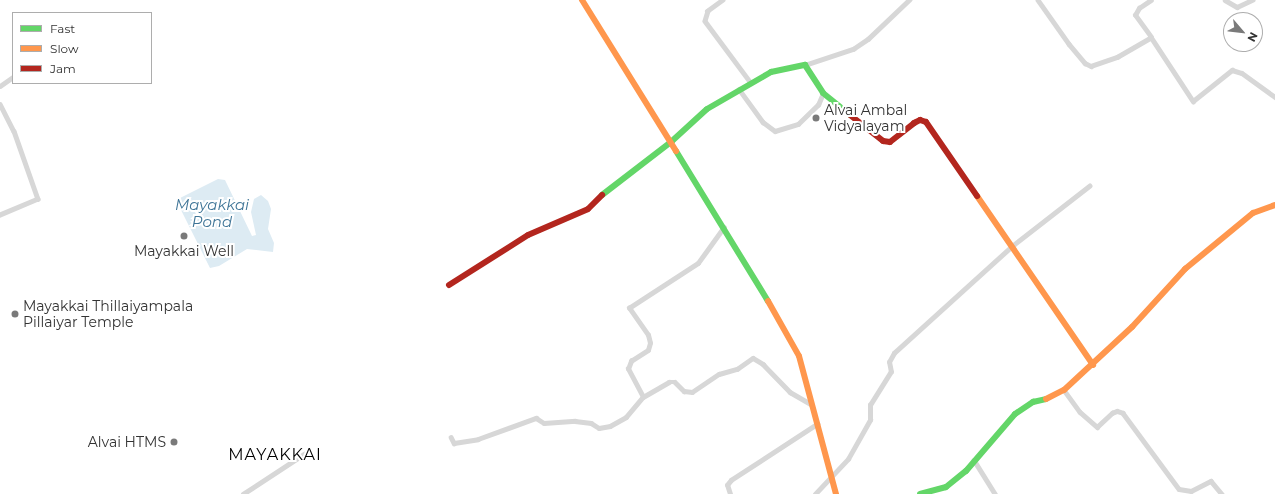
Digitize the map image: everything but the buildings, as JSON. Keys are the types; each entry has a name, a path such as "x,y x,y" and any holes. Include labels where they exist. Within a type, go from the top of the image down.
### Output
{"street":[{"path":"582,0 672,141 789,334 799,356 836,494"},
{"path":"723,0 708,11 705,21 751,83"},
{"path":"449,286 528,235 588,210 608,189 672,141 707,109 739,89 771,72 805,65 853,49 868,39 910,0"},
{"path":"1038,0 1069,44 1085,63 1091,66 1117,57 1151,37"},
{"path":"1151,0 1139,8 1135,15 1193,101 1232,70 1242,74 1275,97"},
{"path":"1225,0 1237,7 1252,0"},
{"path":"805,65 823,93 836,106 869,128 883,141 890,142 920,120 926,122 1093,365"},
{"path":"0,86 12,78"},
{"path":"739,89 763,122 776,131 798,124 818,105 823,93"},
{"path":"0,104 14,131 38,199 0,215"},
{"path":"815,494 832,478 848,459 870,420 870,405 891,372 889,362 894,353 1012,246 1089,186"},
{"path":"920,494 946,487 966,471 1015,414 1033,402 1051,398 1064,390 1093,365 1132,327 1185,270 1253,213 1275,205"},
{"path":"643,397 628,369 631,361 648,350 650,343 648,335 629,308 698,263 724,227"},
{"path":"451,437 454,443 478,439 536,418 544,423 575,421 591,423 599,428 610,426 626,417 643,397 669,382 675,382 684,390 692,392 719,374 737,369 753,358 763,364 790,392 811,404"},
{"path":"1064,390 1080,412 1097,426 1112,413 1118,411 1123,413 1179,489 1191,492 1211,481 1222,494"},
{"path":"730,494 727,484 731,480 817,424"},
{"path":"243,494 304,454"},
{"path":"974,460 995,494"}],"water":[{"name":"Mayakkai Pond","path":"218,179 225,180 252,236 256,235 251,212 254,199 261,195 268,201 271,209 268,229 274,243 273,252 247,249 219,266 210,268 176,200"}],"traffic: fast":[{"path":"602,195 672,141 707,109 771,72 805,65 823,93 850,115"},
{"path":"676,151 768,301"},
{"path":"920,494 946,487 966,471 1015,414 1033,402 1046,399"}],"traffic: slow":[{"path":"582,0 676,151"},
{"path":"977,196 1093,365"},
{"path":"1046,399 1064,390 1132,327 1185,269 1253,213 1275,205"},
{"path":"768,301 799,356 836,494"}],"traffic: jam":[{"path":"850,115 883,141 890,142 914,123 920,120 926,122 977,196"},
{"path":"449,285 528,235 588,209 602,195"}],"place":[{"name":"Alvai Ambal Vidyalayam","path":"816,118"},
{"name":"Mayakkai Well","path":"184,236"},
{"name":"Mayakkai Thillaiyampala Pillaiyar Temple","path":"15,314"},
{"name":"Alvai HTMS","path":"174,442"}],"district":[{"name":"MAYAKKAI","path":"275,455"}]}
